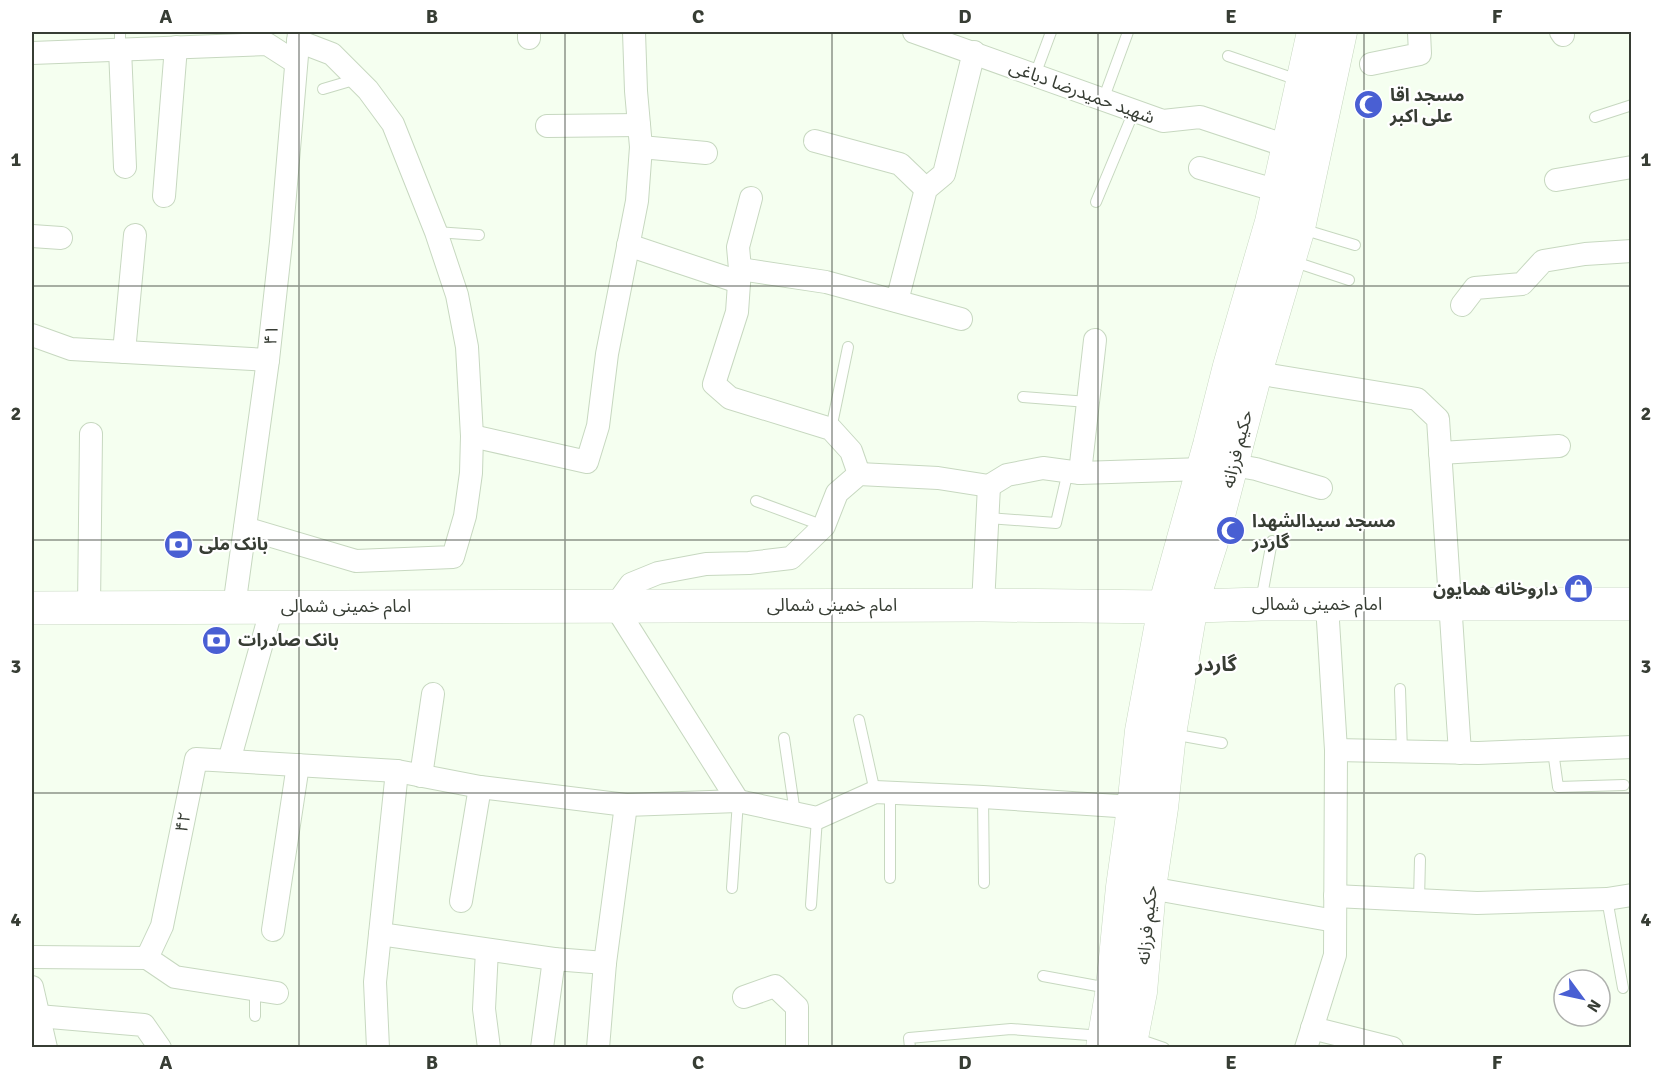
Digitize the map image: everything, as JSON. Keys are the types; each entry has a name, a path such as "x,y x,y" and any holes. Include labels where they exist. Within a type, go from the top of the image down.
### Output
{"main road":[{"name":"امام خمینی شمالی","path":"32,608 1632,604"}],"street":[{"path":"472,436 587,462 598,426 607,354 637,201 641,147 634,32"},
{"name":"شهید حمیدرضا دباغی","path":"914,32 1162,121 1200,117 1300,151"},
{"name":"حکیم فرزانه","path":"1117,1042 1112,988 1122,887 1170,734 1178,606 1212,542 1256,373 1299,228 1302,81 1313,32"},
{"name":"حکیم فرزانه","path":"1117,1042 1141,992 1150,888 1148,808 1141,731 1178,606 1203,469 1278,191 1300,151 1341,32"},
{"path":"1371,64 1420,54 1419,32"},
{"path":"120,40 125,167"},
{"path":"32,53 120,40 176,47 298,45 332,54 368,90 393,124 436,232 457,295 467,347 472,436 471,473 465,516 453,557 356,561 245,528"},
{"name":"۴۱","path":"234,606 268,360 298,45"},
{"path":"164,196 176,47"},
{"path":"897,301 926,189 945,174 974,52"},
{"path":"547,126 639,124"},
{"path":"815,141 900,164 926,189"},
{"path":"641,147 706,153"},
{"path":"1556,180 1632,167"},
{"path":"1200,168 1278,191"},
{"path":"751,198 738,247 740,275 737,312 714,384 730,398 831,429 851,451 859,474"},
{"path":"124,352 135,235"},
{"path":"32,236 61,238"},
{"path":"628,245 740,275 826,282 960,319"},
{"path":"1462,305 1475,288 1522,284 1543,261 1585,254 1632,251"},
{"path":"32,335 71,349 268,360"},
{"path":"1074,472 1088,402 1095,340"},
{"path":"1256,373 1417,399 1438,418 1460,753"},
{"path":"89,607 91,434"},
{"path":"1440,453 1559,446"},
{"path":"738,801 615,606 631,584 658,573 706,564 749,563 791,558 824,526 837,493 859,474 938,478 989,486 1007,475 1042,468 1074,472 1203,469 1233,465 1256,468 1321,488"},
{"path":"983,605 989,486"},
{"path":"1327,605 1336,750 1335,955 1309,1038 1392,1047"},
{"path":"272,606 229,761 397,771 480,787 626,805 738,801 818,818 882,792 1148,808"},
{"path":"421,776 433,694"},
{"path":"1336,750 1460,753 1632,747"},
{"name":"۴۲","path":"147,958 162,926 196,759 229,761"},
{"path":"273,930 298,765"},
{"path":"378,1047 375,982 397,771"},
{"path":"461,901 480,787"},
{"path":"598,1047 605,963 626,805"},
{"path":"1150,888 1335,921"},
{"path":"1335,896 1477,903 1607,899 1632,895"},
{"path":"380,934 554,959 605,963"},
{"path":"487,950 484,1009 489,1047"},
{"path":"32,957 147,958 175,977 266,991"},
{"path":"542,1047 554,959"},
{"path":"744,996 775,986 797,1007 797,1047"},
{"path":"32,987 46,1047"},
{"path":"38,1016 144,1025 160,1047"}],"lane":[{"path":"1035,75 1051,32"},
{"path":"1103,100 1128,32"},
{"path":"1228,56 1302,81"},
{"path":"323,90 357,79"},
{"path":"1595,117 1632,105"},
{"path":"1096,202 1134,111"},
{"path":"1299,228 1355,245"},
{"path":"436,232 479,235"},
{"path":"1289,260 1349,280"},
{"path":"831,429 848,347"},
{"path":"1023,397 1088,402"},
{"path":"988,518 1056,523 1074,472"},
{"path":"756,501 824,526"},
{"path":"1261,604 1272,541"},
{"path":"1400,688 1402,752"},
{"path":"859,720 882,792 890,878"},
{"path":"1170,734 1222,743"},
{"path":"784,738 795,813"},
{"path":"1553,751 1558,787 1624,785"},
{"path":"983,797 984,883"},
{"path":"732,888 738,801"},
{"path":"811,905 818,818"},
{"path":"1419,900 1420,859"},
{"path":"1607,899 1623,988"},
{"path":"1043,976 1112,988"},
{"path":"255,1016 266,991"},
{"path":"910,1047 909,1038 1011,1029 1164,1047"}],"place":[{"name":"مسجد اقا علی اکبر","path":"1369,105"},
{"name":"مسجد سیدالشهدا گاردر","path":"1231,531"},
{"name":"بانک ملی","path":"178,544"},
{"name":"داروخانه همایون","path":"1579,589"},
{"name":"بانک صادرات","path":"217,640"}],"district":[{"name":"گاردر","path":"1216,664"}]}
